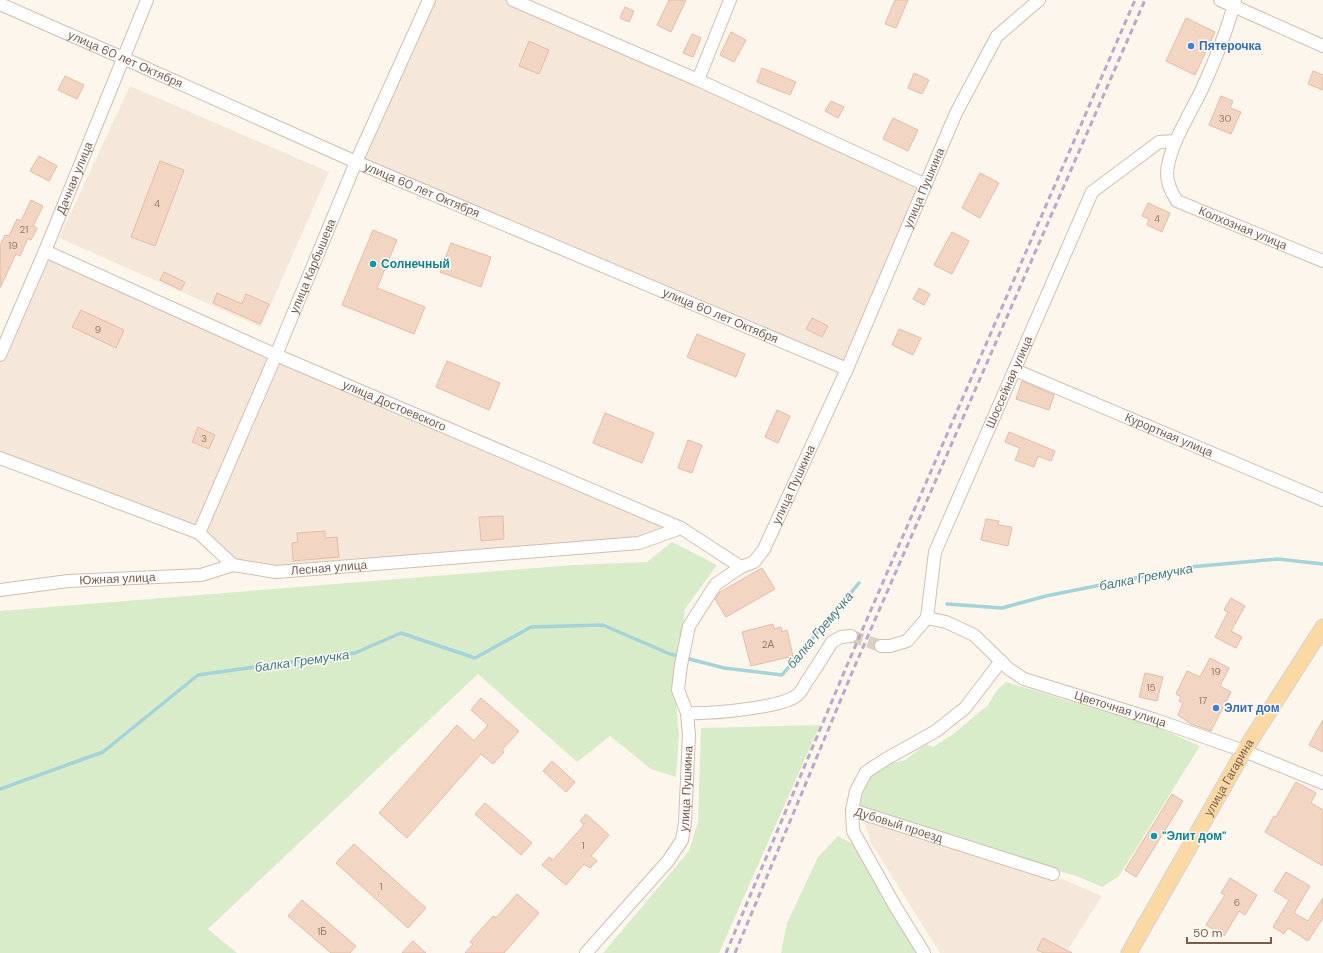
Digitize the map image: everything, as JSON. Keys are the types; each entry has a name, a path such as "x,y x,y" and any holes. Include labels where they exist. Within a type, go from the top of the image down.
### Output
{"main road":[{"name":"улица Гагарина","path":"1129,953 1244,751 1323,627"}],"street":[{"name":"Дачная улица","path":"0,355 45,251 147,0"},
{"name":"улица Карбышева","path":"199,533 276,355 356,162 429,0"},
{"path":"513,0 698,80 926,184"},
{"path":"698,80 730,0"},
{"name":"улица Пушкина","path":"586,953 668,861 682,840 685,823 689,742 687,714 678,690 683,650 689,626 716,584 740,567 754,562 764,548 847,369 956,114 998,36 1039,0"},
{"path":"1220,0 1234,3 1323,46"},
{"path":"1176,142 1202,90 1234,3"},
{"name":"улица 60 лет Октября","path":"0,4 356,162 847,369"},
{"name":"Шоссейная улица","path":"927,618 935,552 1092,192 1158,142 1176,142"},
{"name":"Колхозная улица","path":"1176,142 1169,161 1167,174 1169,188 1177,201 1323,262"},
{"name":"улица Достоевского","path":"45,251 276,355 681,528 740,567"},
{"name":"Курортная улица","path":"1015,370 1323,500"},
{"path":"0,458 199,533 233,565"},
{"name":"Лесная улица","path":"233,565 276,572 639,543 681,528"},
{"name":"Южная улица","path":"0,590 68,581 201,575 233,565"},
{"path":"881,646 894,645 907,641 927,618"},
{"name":"Цветочная улица","path":"927,618 946,622 974,635 1009,669 1024,679 1156,720 1244,751 1323,783"},
{"path":"687,714 699,714 780,704 789,700 798,695 832,642 841,636 851,636"},
{"path":"852,810 856,791 866,772 886,759 936,732 965,708 1001,661"},
{"name":"Дубовый проезд","path":"924,953 895,906 853,831 852,810 1054,874"}],"shaded area":[{"path":"429,0 511,0 926,185 847,369 355,166"},
{"path":"130,86 329,172 261,327 59,238"},
{"path":"45,251 681,528 639,543 276,572 233,565 199,533 0,458 0,355"},
{"path":"868,817 995,859 1062,879 1102,896 1066,953 940,953 871,843 864,821"}],"green space":[{"path":"672,542 717,565 685,609 675,692 679,735 676,777 651,769 610,736 577,762 478,674 208,929 237,953 0,953 0,611 573,565 647,562"},
{"path":"1006,682 1156,727 1200,746 1119,876 1102,887 1079,877 872,814 860,804 867,781 879,767 905,760 926,744 933,747 952,735 988,705 997,690"},
{"path":"820,725 719,953 603,953 689,851 698,822 701,728"},
{"path":"838,836 856,846 917,953 781,953 787,923 818,857"}],"building":[{"path":"669,0 686,0 671,32 657,25"},
{"path":"895,0 908,0 896,28 885,24"},
{"path":"625,7 634,11 629,22 620,18"},
{"name":"Пятерочка","path":"1186,18 1215,32 1195,75 1166,61"},
{"path":"731,32 746,40 734,62 720,55"},
{"path":"692,34 701,38 693,57 683,53"},
{"path":"529,41 549,50 539,74 519,66"},
{"path":"762,68 796,82 790,95 757,82"},
{"path":"1313,71 1323,75 1323,90 1308,84"},
{"path":"914,73 929,80 922,94 908,88"},
{"path":"65,76 84,85 77,99 58,90"},
{"path":"1221,96 1233,101 1230,108 1241,112 1231,134 1209,125"},
{"path":"831,101 844,107 838,118 825,111"},
{"path":"893,118 918,130 908,151 883,139"},
{"path":"39,156 57,166 49,181 30,171"},
{"path":"160,161 184,170 155,246 131,237"},
{"path":"980,173 999,183 980,218 962,208"},
{"path":"31,200 43,206 33,226 37,228 31,240 28,238 20,256 16,254 0,288 0,246 5,235 9,236 17,219 21,221"},
{"path":"1148,203 1170,213 1162,232 1147,225 1149,219 1142,216"},
{"name":"Солнечный","path":"373,230 397,240 377,288 425,307 414,334 342,305"},
{"path":"952,232 969,241 952,274 934,265"},
{"path":"451,243 491,257 481,287 440,272"},
{"path":"164,272 185,282 181,290 160,280"},
{"path":"919,288 930,294 924,305 913,299"},
{"path":"217,293 242,304 246,294 269,304 260,324 213,303"},
{"path":"81,310 124,330 116,348 72,327"},
{"path":"812,318 828,326 822,337 806,329"},
{"path":"899,329 921,338 913,355 892,345"},
{"path":"697,334 745,354 736,377 687,357"},
{"path":"447,361 500,383 489,410 436,387"},
{"path":"1022,381 1054,395 1049,410 1016,399"},
{"path":"777,410 790,416 778,443 765,437"},
{"path":"605,413 654,433 642,463 593,443"},
{"path":"198,427 215,435 209,449 192,442"},
{"path":"1009,432 1055,451 1051,461 1038,456 1034,467 1015,460 1020,448 1005,442"},
{"path":"688,440 702,445 692,473 678,468"},
{"path":"503,516 504,539 481,541 479,517"},
{"path":"986,519 999,521 998,525 1012,527 1008,546 981,540"},
{"path":"325,531 325,538 337,537 339,557 293,561 292,543 298,542 297,533"},
{"path":"762,568 775,589 726,617 715,599 720,592"},
{"path":"1231,598 1245,606 1231,631 1242,637 1236,648 1215,637 1228,612 1224,610"},
{"path":"773,624 774,629 781,627 782,632 787,630 793,656 751,666 742,632"},
{"path":"1210,658 1229,668 1220,686 1231,692 1211,731 1191,724 1178,715 1183,703 1179,701 1181,697 1176,694 1187,671 1200,677"},
{"path":"1145,673 1163,677 1157,701 1139,697"},
{"path":"481,698 519,731 502,750 504,752 493,764 481,754 407,838 379,813 457,725 474,741 488,725 471,710"},
{"path":"1323,720 1323,752 1309,745"},
{"path":"552,761 575,782 566,792 543,771"},
{"path":"1296,782 1316,793 1311,803 1323,810 1323,866 1265,832 1274,816 1276,817"},
{"name":"\"Элит дом\"","path":"1172,794 1183,801 1136,877 1125,870"},
{"path":"485,803 532,843 521,855 475,814"},
{"path":"586,814 609,835 591,856 597,861 590,868 584,864 566,885 542,865 549,857 553,860 584,825 580,821"},
{"path":"354,844 426,908 408,928 336,863"},
{"path":"1286,872 1310,886 1294,913 1308,921 1323,898 1323,918 1308,941 1288,928 1284,934 1273,927 1289,900 1274,891"},
{"path":"1230,878 1257,895 1245,915 1239,911 1224,936 1206,925 1225,895 1221,893"},
{"path":"517,894 539,913 504,953 465,953 473,944 470,942 493,916 496,918"},
{"path":"302,900 356,946 350,953 331,953 288,916"},
{"path":"1043,938 1072,953 1044,953 1037,950"},
{"path":"413,941 426,953 402,953"}],"waterway":[{"name":"балка Гремучка","path":"947,604 1002,608 1046,596 1190,567 1278,559 1323,564"},
{"name":"балка Гремучка","path":"0,789 103,752 198,675 355,653 401,633 475,658 531,627 603,625 670,654 724,668 782,675 859,583"}],"tunnel":[{"path":"851,636 881,646"}],"railway":[{"path":"726,953 848,663 1135,0"},
{"path":"735,953 854,668 1145,0"}],"place":[{"name":"Пятерочка","path":"1191,46"},
{"name":"Солнечный","path":"373,264"},
{"name":"Элит дом","path":"1216,708"},
{"name":"\"Элит дом\"","path":"1154,836"}]}
